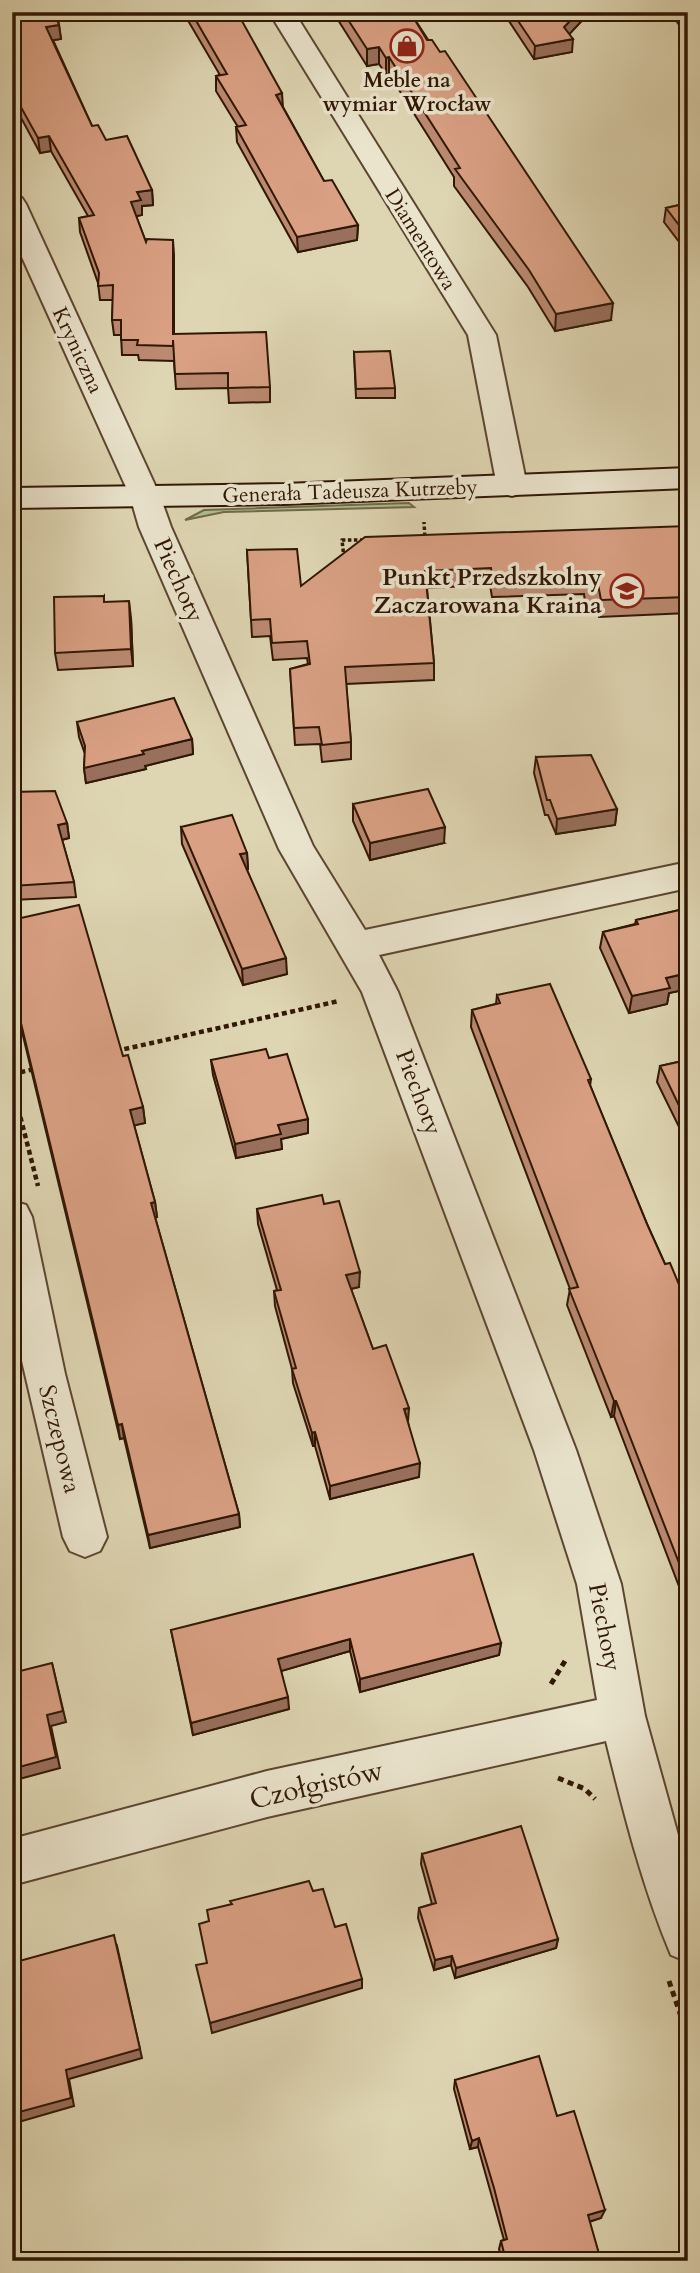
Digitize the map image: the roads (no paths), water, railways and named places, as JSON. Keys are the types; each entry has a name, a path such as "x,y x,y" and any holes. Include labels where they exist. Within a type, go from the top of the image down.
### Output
{"street":[{"name":"Diamentowa","path":"281,12 482,335 512,486"},
{"name":"Kryniczna","path":"12,204 19,237 145,496"},
{"name":"Generała Tadeusza Kutrzeby","path":"12,498 422,489 688,478"},
{"name":"Piechoty","path":"145,496 155,527 296,849 356,946 380,992 555,1450 599,1584 622,1716 657,1851 688,1938"},
{"path":"356,946 688,875"},
{"name":"Szczepowa","path":"12,1217 28,1378 85,1537"},
{"name":"Czołgistów","path":"12,1862 267,1794 622,1716"}],"place":[{"name":"Meble na wymiar Wrocław","path":"407,46"},
{"name":"Punkt Przedszkolny Zaczarowana Kraina","path":"627,591"}]}
